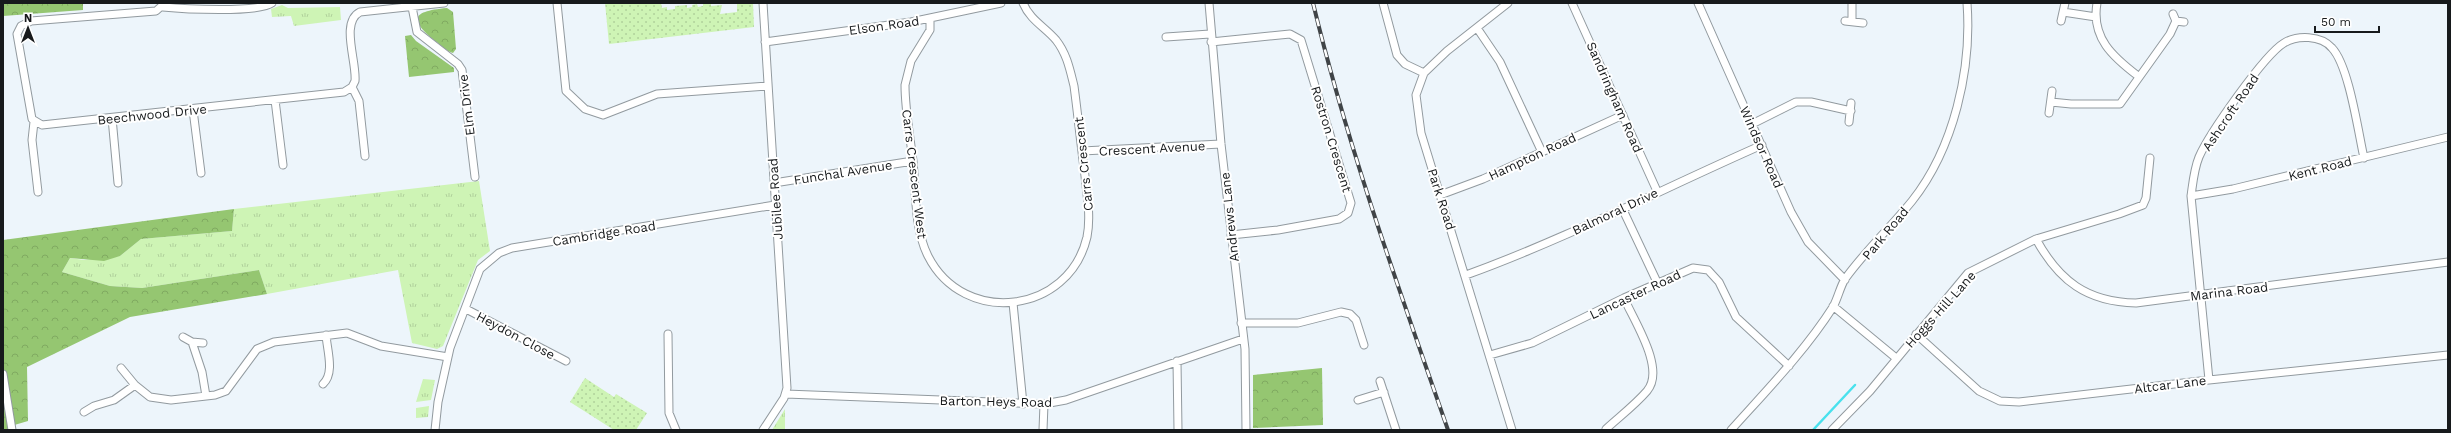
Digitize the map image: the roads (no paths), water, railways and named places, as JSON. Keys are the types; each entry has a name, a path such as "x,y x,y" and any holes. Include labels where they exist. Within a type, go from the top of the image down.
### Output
{"street":[{"path":"38,192 32,140 34,122 29,114 17,34 21,26 31,21 156,11 164,5 185,9 260,8 267,7 272,3"},
{"path":"365,156 359,101 352,87 355,78 350,26 352,19 360,12 444,3"},
{"path":"557,3 566,90 585,109 603,115 656,94 768,86"},
{"name":"Jubilee Road","path":"763,3 786,394"},
{"name":"Elson Road","path":"765,42 930,18 1001,3"},
{"name":"Carrs Crescent","path":"1013,303 1034,298 1053,288 1068,273 1080,256 1087,236 1089,221 1082,151 1070,68 1064,51 1055,39 1032,18 1023,3"},
{"name":"Andrews Lane","path":"1209,3 1210,34 1221,144 1243,339 1246,374 1246,430"},
{"path":"1383,3 1397,55 1405,64 1424,73"},
{"name":"Park Road","path":"1508,3 1424,73 1416,95 1418,120 1512,430"},
{"name":"Sandringham Road","path":"1572,3 1657,191"},
{"name":"Windsor Road","path":"1698,3 1791,212 1808,242 1845,280"},
{"path":"1852,3 1849,21 1863,23"},
{"name":"Park Road","path":"1730,430 1789,366 1833,306 1845,280 1913,200 1931,172 1942,148 1958,101 1965,64 1967,3"},
{"path":"2061,21 2065,3"},
{"path":"2097,3 2096,17 2099,34 2106,48 2115,58 2138,76"},
{"name":"Elm Drive","path":"412,7 417,32 458,64 462,70 475,177"},
{"path":"2063,12 2096,17"},
{"path":"2173,14 2176,22"},
{"name":"Carrs Crescent West","path":"930,18 930,30 911,61 905,85 921,234 928,255 936,268 951,284 970,296 991,302 1013,303"},
{"path":"2176,22 2184,22"},
{"path":"2051,102 2070,104 2120,104 2138,76 2151,61 2176,22"},
{"path":"1477,28 1500,62 1541,150"},
{"path":"1166,37 1210,34"},
{"name":"Rostron Crescent","path":"1211,42 1285,34 1294,34 1301,40 1351,203 1348,213 1339,219 1278,230 1231,235"},
{"name":"Ashcroft Road","path":"2209,380 2191,196 2194,174 2207,141 2268,57 2284,43 2299,38 2316,38 2331,47 2340,60 2364,158"},
{"name":"Beechwood Drive","path":"34,122 42,125 193,110 344,92 352,87"},
{"path":"2049,113 2052,91"},
{"path":"275,100 283,165"},
{"path":"1752,124 1796,102 1811,102 1851,111"},
{"path":"1849,122 1851,103"},
{"path":"193,110 201,173"},
{"name":"Hampton Road","path":"1440,194 1483,179 1541,150 1623,115"},
{"path":"112,118 118,183"},
{"name":"Kent Road","path":"2191,196 2233,189 2448,137"},
{"name":"Crescent Avenue","path":"1082,151 1221,144"},
{"name":"Balmoral Drive","path":"1466,275 1622,210 1657,191 1762,144"},
{"path":"464,154 472,154"},
{"name":"Hoggs Hill Lane","path":"1832,430 1870,391 1968,273 2036,239 2119,214 2143,205 2146,198 2150,158"},
{"name":"Funchal Avenue","path":"774,184 913,161"},
{"name":"Cambridge Road","path":"435,430 438,402 448,357 480,269 499,253 512,248 775,205"},
{"path":"1622,210 1657,282"},
{"name":"Marina Road","path":"2036,239 2044,253 2068,282 2099,298 2136,303 2448,262"},
{"name":"Lancaster Road","path":"1490,355 1532,343 1657,282 1693,268 1708,270 1719,282 1736,317 1789,366"},
{"path":"1602,423 1606,430 1647,391 1653,379 1653,362 1624,298"},
{"path":"1013,303 1023,404"},
{"path":"1833,306 1896,358"},
{"name":"Heydon Close","path":"466,309 566,361"},
{"path":"1241,323 1298,323 1341,312 1350,314 1356,320 1364,345"},
{"path":"121,368 134,385 156,399 171,400 206,396 226,391 252,354 260,346 274,342 326,335 354,334 382,346 448,357"},
{"path":"668,334 669,408 670,418 676,430"},
{"name":"Altcar Lane","path":"1916,334 1979,391 2000,401 2019,402 2448,355"},
{"path":"323,384 327,380 329,367 326,335"},
{"path":"184,337 192,342 203,343"},
{"name":"Barton Heys Road","path":"786,394 1044,404 1066,400 1243,339"},
{"path":"192,342 202,372 206,396"},
{"path":"1177,361 1178,430"},
{"path":"3,374 12,430"},
{"path":"1380,381 1396,430"},
{"path":"84,412 94,406 114,400 134,385"},
{"path":"1358,400 1384,392"},
{"path":"763,430 786,394"},
{"path":"1043,430 1044,404"}],"waterway":[{"path":"1813,430 1855,385"}],"railway":[{"path":"1313,3 1358,165 1448,430"}]}
